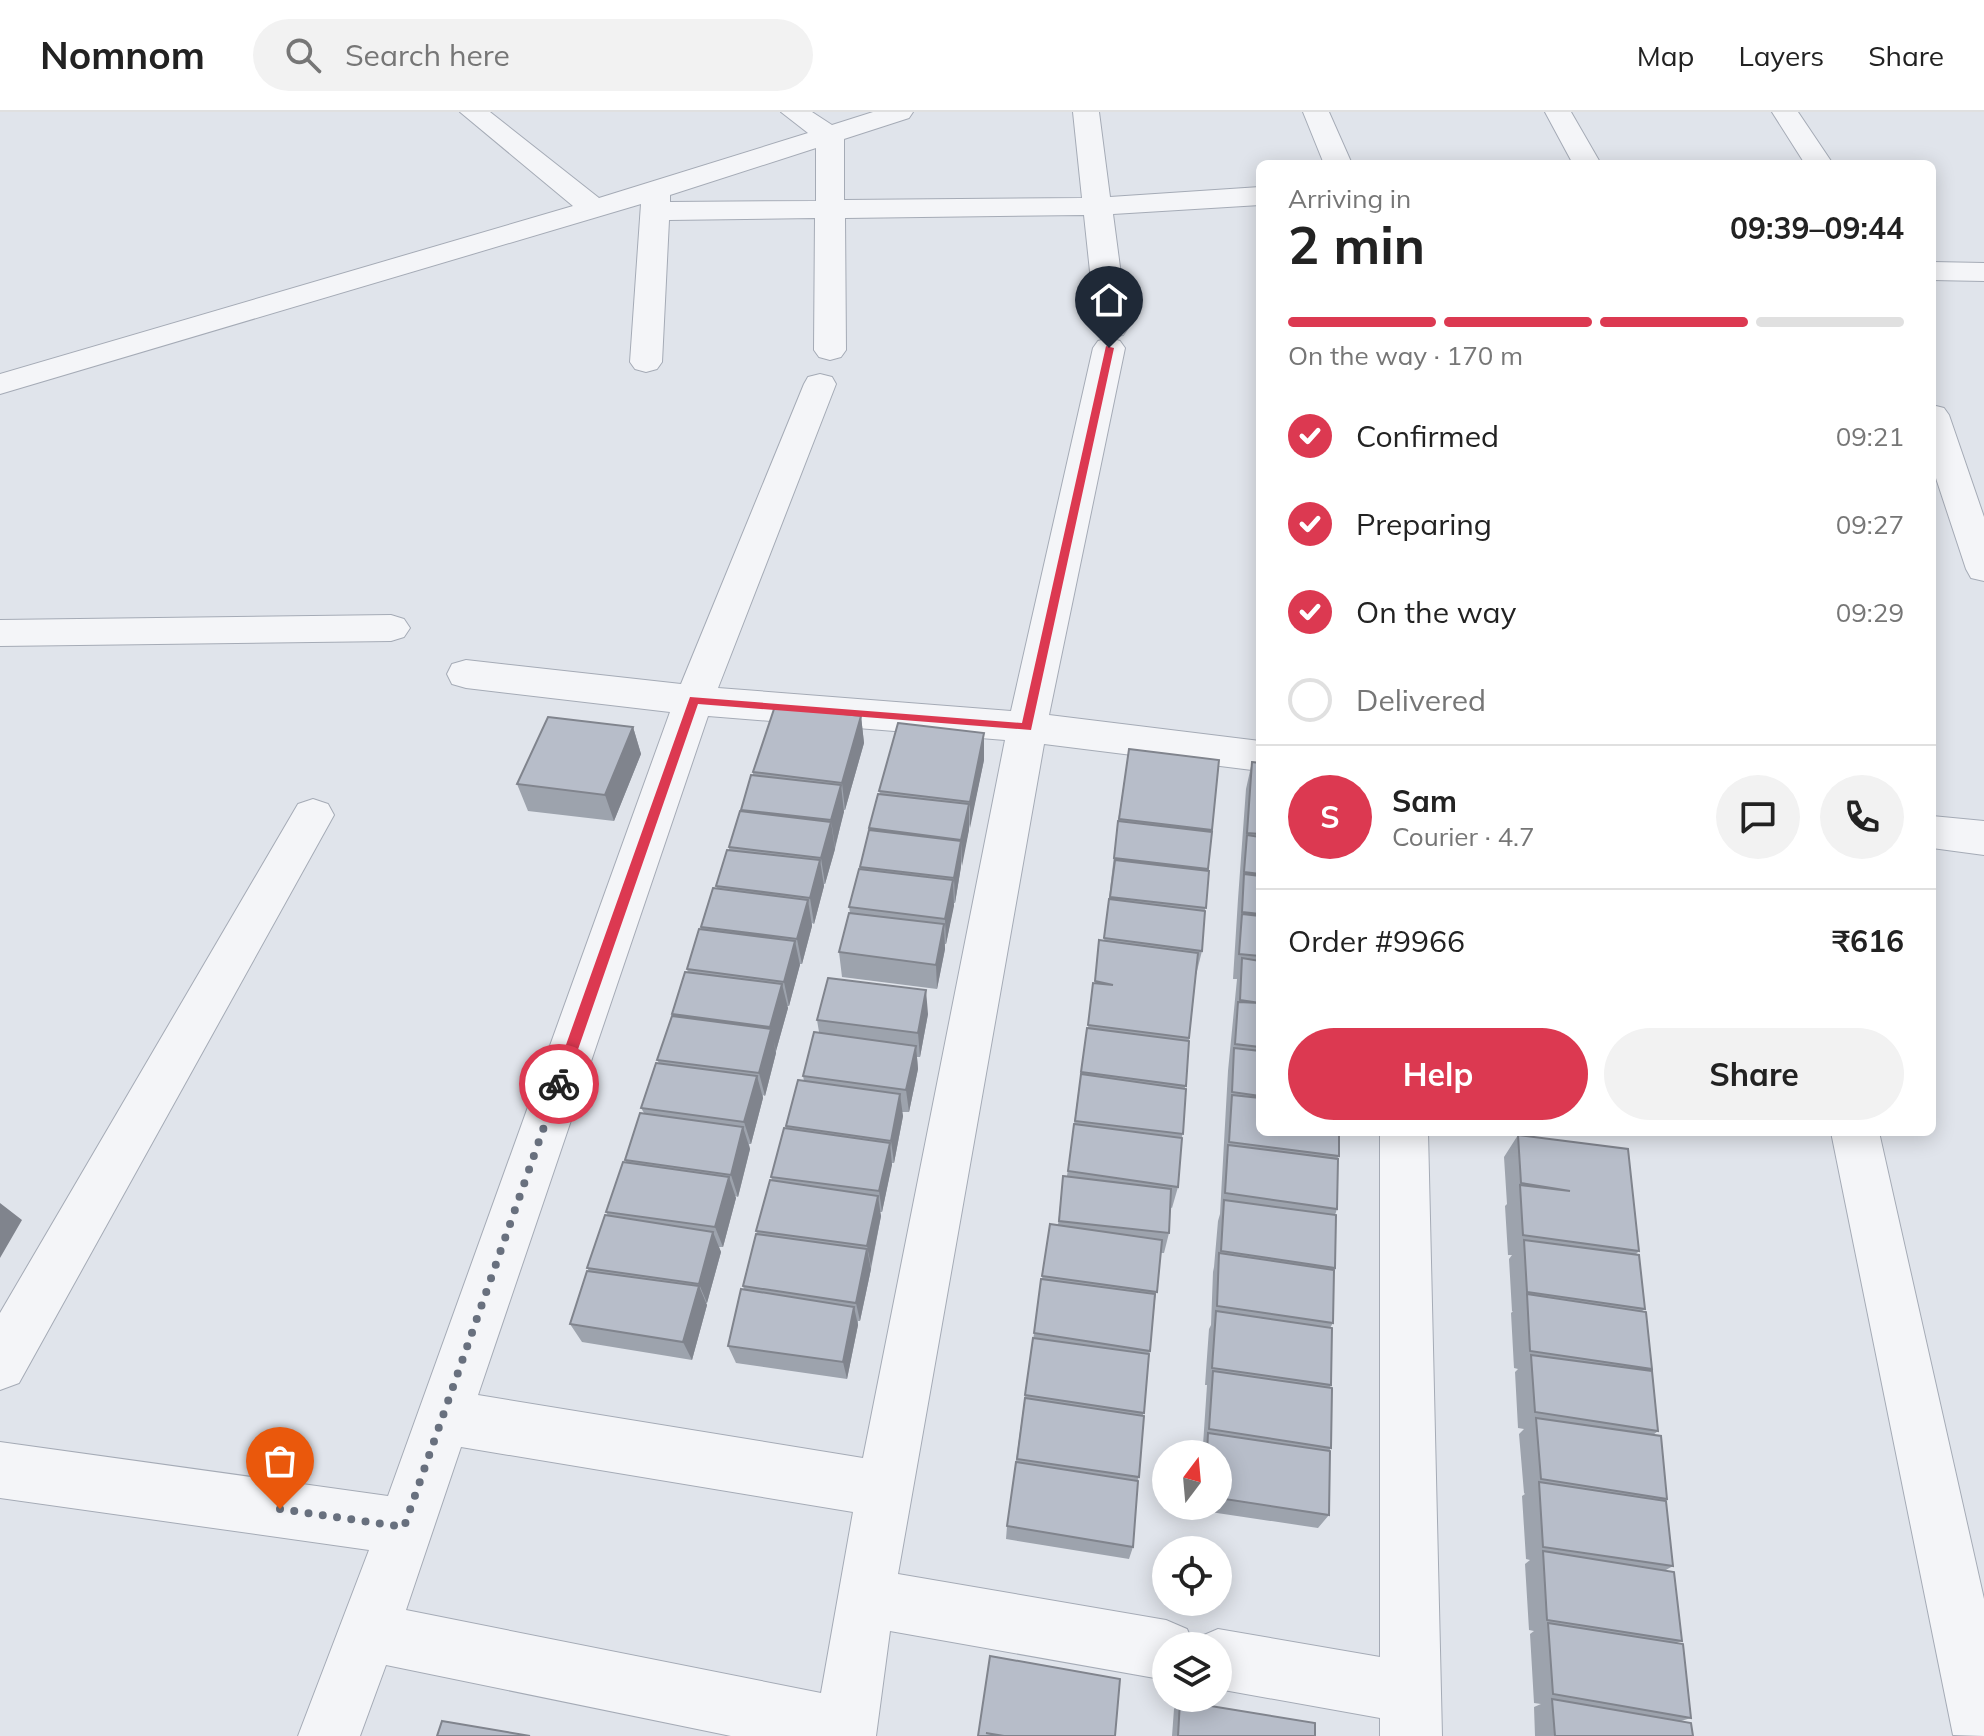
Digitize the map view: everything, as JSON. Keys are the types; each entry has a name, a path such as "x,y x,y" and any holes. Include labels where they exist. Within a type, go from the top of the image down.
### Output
{"street":[{"path":"473,112 595,209"},
{"path":"794,112 830,136"},
{"path":"656,201 900,112"},
{"path":"369,1632 846,1732 865,1597 1027,727 1111,338 1099,206 1086,112"},
{"path":"1316,112 1336,160"},
{"path":"1558,112 1585,160"},
{"path":"1785,112 1816,160"},
{"path":"329,1736 369,1632 694,700 825,367 830,136"},
{"path":"0,384 595,209 656,201 830,211 1099,206 1256,196"},
{"path":"646,362 656,201"},
{"path":"1936,271 1984,272"},
{"path":"1936,427 1984,569"},
{"path":"0,633 391,628"},
{"path":"466,674 694,700 1027,727 1256,756"},
{"path":"0,1364 313,815"},
{"path":"1936,832 1984,838"},
{"path":"1232,1663 1411,1714 1404,1136"},
{"path":"1856,1136 1984,1735"},
{"path":"443,1417 885,1489"},
{"path":"0,1470 404,1527"},
{"path":"865,1597 1152,1648"}],"building":[{"path":"775,706 861,716 842,783 753,772"},
{"path":"548,717 633,727 605,795 517,784"},
{"path":"898,723 984,733 970,802 879,791"},
{"path":"1129,749 1219,760 1212,830 1119,819"},
{"path":"1252,762 1256,762 1256,834 1247,833"},
{"path":"751,775 841,785 831,820 741,810"},
{"path":"878,794 969,804 961,840 869,828"},
{"path":"740,811 831,822 821,858 729,847"},
{"path":"1118,821 1212,832 1208,869 1114,858"},
{"path":"869,830 961,841 954,878 860,867"},
{"path":"1247,835 1256,836 1256,874 1244,872"},
{"path":"727,850 820,860 810,898 716,886"},
{"path":"1115,860 1209,871 1206,908 1110,897"},
{"path":"859,869 953,880 945,919 849,907"},
{"path":"1244,874 1256,876 1256,914 1242,912"},
{"path":"713,888 808,900 797,939 701,927"},
{"path":"1109,899 1205,911 1202,951 1104,938"},
{"path":"849,913 944,924 936,965 839,952"},
{"path":"1242,914 1256,916 1256,956 1239,954"},
{"path":"699,929 795,941 784,982 687,969"},
{"path":"1099,940 1198,953 1189,1038 1088,1025 1093,983 1113,985 1095,981"},
{"path":"1242,958 1256,960 1256,1002 1240,1000"},
{"path":"685,972 782,984 770,1027 672,1014"},
{"path":"828,978 926,990 918,1033 817,1020"},
{"path":"1238,1002 1256,1003 1256,1047 1235,1044"},
{"path":"672,1016 771,1029 759,1073 657,1060"},
{"path":"1087,1028 1189,1041 1186,1086 1081,1072"},
{"path":"814,1032 916,1046 906,1090 803,1076"},
{"path":"1234,1048 1256,1051 1256,1095 1232,1092"},
{"path":"656,1063 757,1076 744,1122 641,1108"},
{"path":"1081,1074 1186,1089 1183,1134 1075,1121"},
{"path":"798,1080 900,1094 891,1141 786,1126"},
{"path":"1232,1095 1256,1098 1256,1136 1339,1136 1339,1156 1229,1142"},
{"path":"640,1113 743,1127 731,1175 625,1160"},
{"path":"1074,1124 1182,1138 1178,1187 1068,1171"},
{"path":"784,1128 890,1143 879,1191 771,1177"},
{"path":"1518,1136 1628,1149 1639,1251 1523,1235 1520,1185 1570,1191 1521,1183"},
{"path":"1228,1145 1338,1159 1337,1209 1225,1193"},
{"path":"623,1162 729,1177 715,1227 606,1212"},
{"path":"1063,1176 1171,1189 1169,1233 1059,1221"},
{"path":"770,1180 878,1196 867,1246 756,1231"},
{"path":"1224,1200 1336,1215 1335,1268 1221,1251"},
{"path":"605,1215 713,1232 699,1284 587,1268"},
{"path":"1050,1224 1162,1240 1157,1292 1042,1276"},
{"path":"756,1234 867,1249 856,1303 743,1286"},
{"path":"1524,1240 1639,1255 1645,1309 1527,1292"},
{"path":"1219,1253 1334,1270 1333,1323 1217,1306"},
{"path":"587,1271 699,1286 683,1342 570,1324"},
{"path":"1041,1279 1155,1294 1150,1351 1034,1333"},
{"path":"741,1289 854,1307 843,1362 728,1346"},
{"path":"1527,1294 1646,1312 1652,1369 1530,1351"},
{"path":"1216,1311 1332,1328 1331,1385 1212,1368"},
{"path":"1033,1338 1149,1354 1144,1413 1025,1395"},
{"path":"1531,1355 1652,1371 1658,1431 1535,1412"},
{"path":"1213,1371 1332,1388 1331,1448 1209,1429"},
{"path":"1025,1398 1144,1416 1139,1477 1017,1459"},
{"path":"1536,1418 1661,1436 1667,1499 1541,1479"},
{"path":"1208,1433 1330,1451 1329,1515 1232,1500 1232,1440 1208,1440"},
{"path":"1016,1462 1138,1481 1133,1547 1007,1526"},
{"path":"1539,1482 1666,1501 1673,1566 1543,1547"},
{"path":"1543,1551 1674,1572 1682,1641 1547,1620"},
{"path":"1548,1623 1683,1644 1691,1718 1553,1694"},
{"path":"990,1656 1120,1679 1115,1736 1004,1736 986,1733 1001,1736 978,1736"},
{"path":"1552,1699 1691,1723 1693,1736 1555,1736"},
{"path":"1232,1709 1315,1723 1315,1736 1178,1736 1179,1712 1232,1712"},
{"path":"442,1721 530,1736 437,1736"}],"way so far":[{"path":"280,1509 404,1527 559,1084"}],"route":[{"path":"559,1084 694,700 1027,727 1109,348"}]}
